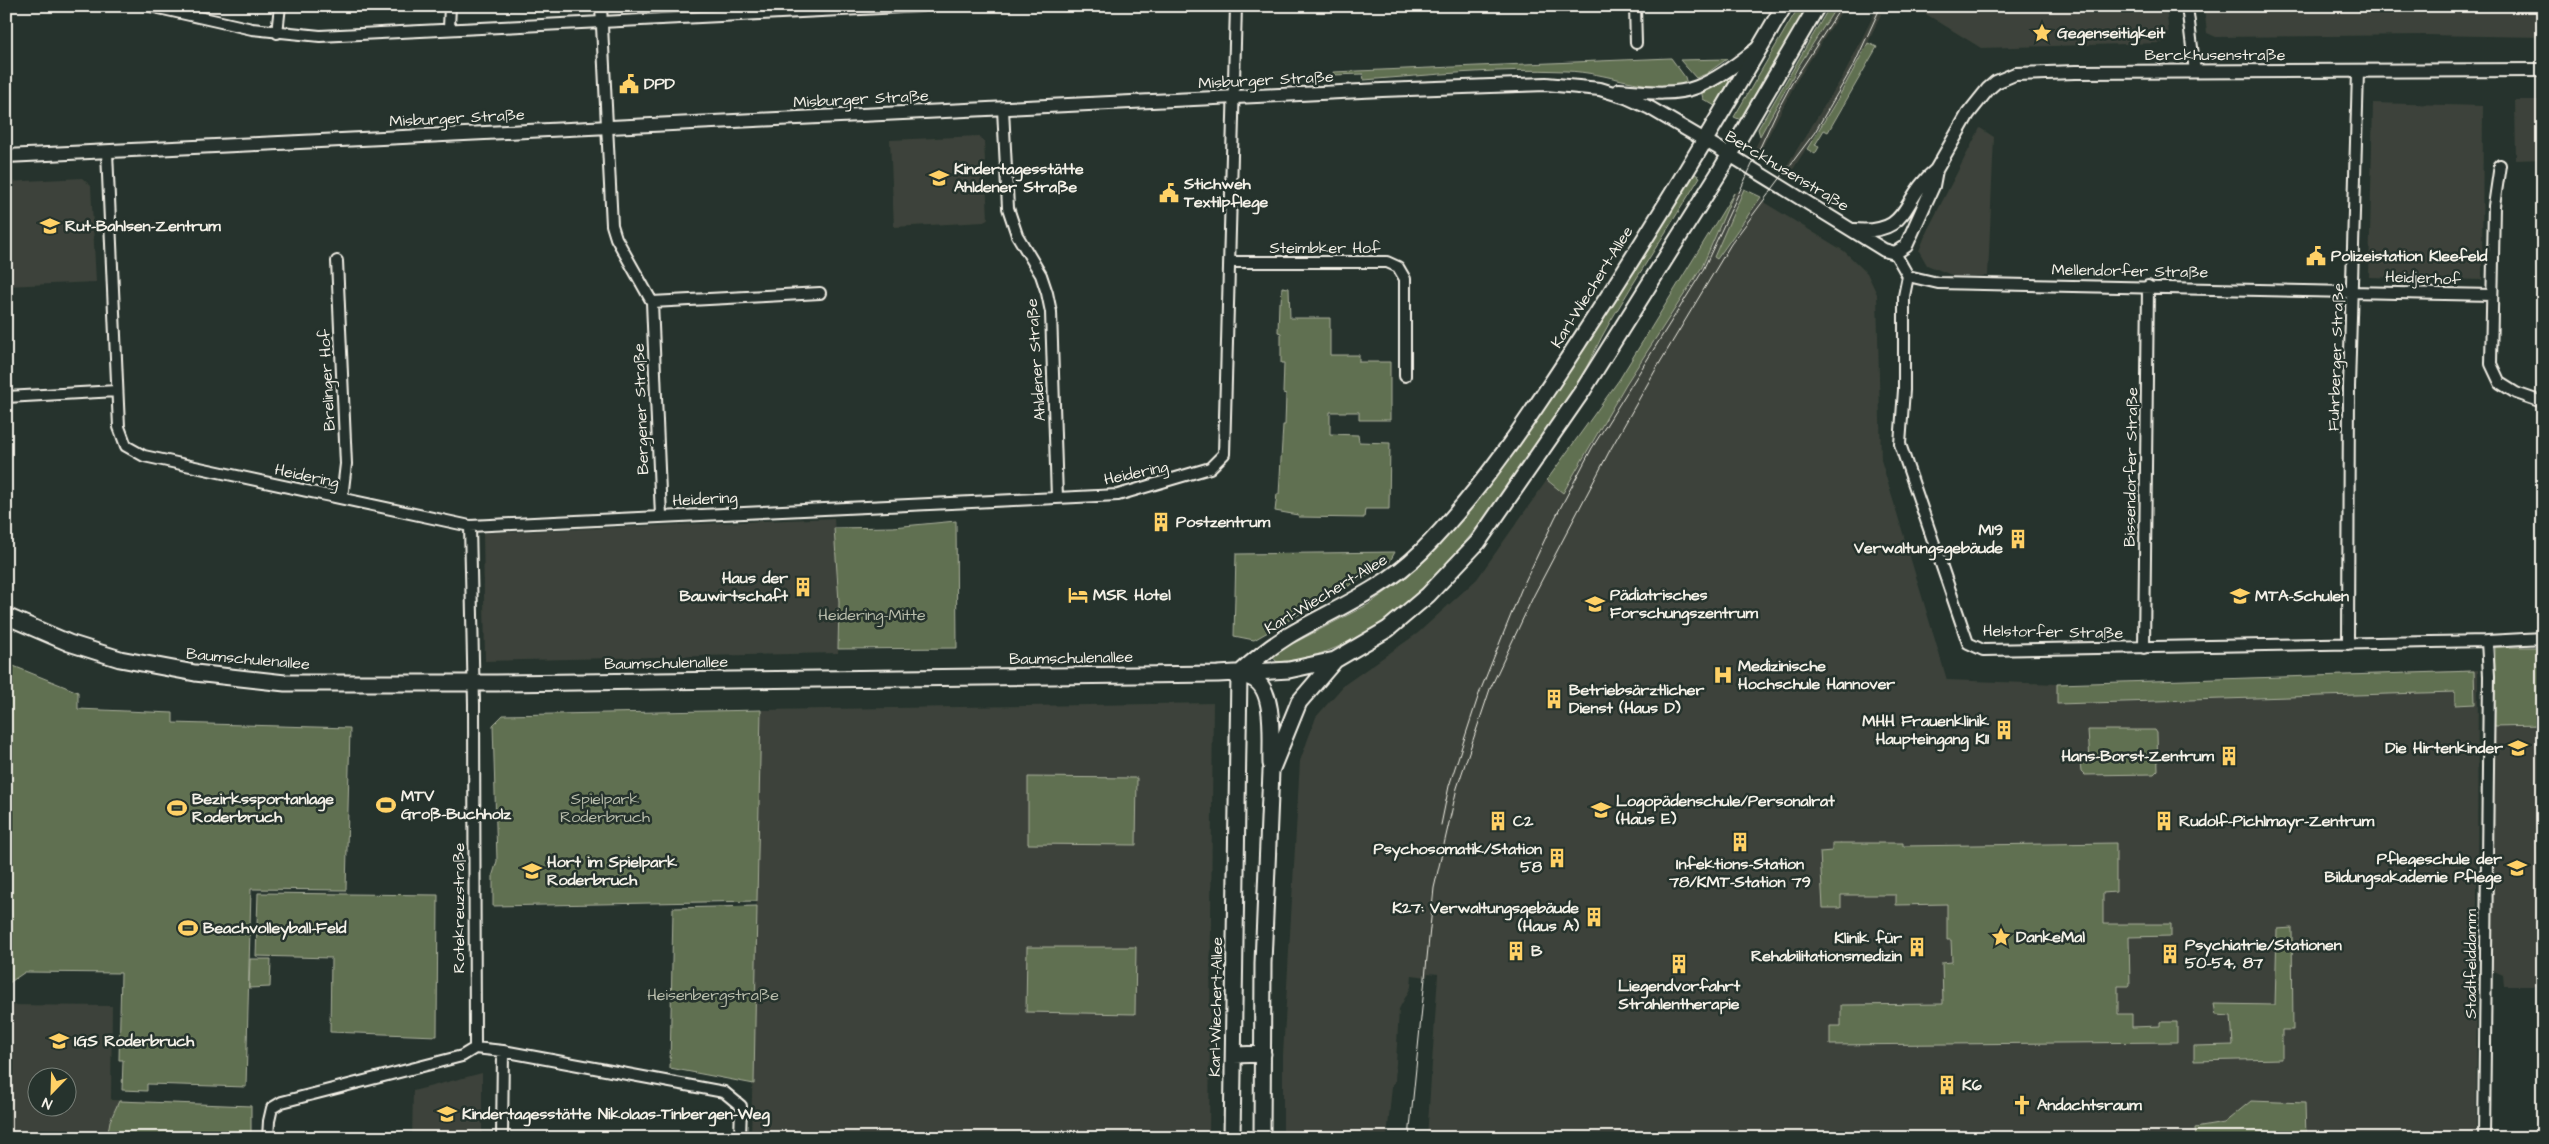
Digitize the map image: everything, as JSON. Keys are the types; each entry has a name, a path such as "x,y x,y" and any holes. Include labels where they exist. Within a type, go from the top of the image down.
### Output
{"main road":[{"name":"Karl-Wiechert-Allee","path":"1232,1138 1239,674 1261,654 1287,637 1387,581 1420,553 1472,495 1572,352 1705,141 1784,6"},
{"path":"1271,771 1299,702 1335,660 1388,629 1428,596 1478,542 1584,390 1730,155 1817,6"},
{"name":"Baumschulenallee","path":"6,616 69,643 120,659 196,673 285,682 473,683 1239,674 1289,670 1335,660"},
{"path":"1239,674 1256,680 1263,688 1270,706 1271,771 1263,963 1262,1138"},
{"path":"1234,1055 1263,1054"}],"street":[{"path":"150,6 252,30 320,36 449,28 601,23 748,10 922,6"},
{"path":"277,33 280,6"},
{"path":"449,28 450,6"},
{"name":"Bergener Straße","path":"601,6 612,225 616,238 652,302 661,516"},
{"name":"Heidering","path":"107,152 117,391 121,437 126,446 134,452 470,526 1118,495 1210,468 1224,454 1226,443 1236,6"},
{"path":"1635,6 1636,43"},
{"path":"2187,6 2195,72"},
{"path":"1600,89 1663,92 1696,88 1718,77 1761,46"},
{"name":"Berckhusenstraße","path":"1705,141 1884,250 1895,253 1906,246 1916,219 1933,186 1936,170 1975,105 1988,89 2009,76 2075,72 2543,70"},
{"name":"Fuhrberger Straße","path":"2348,644 2350,387 2358,72"},
{"name":"Misburger Straße","path":"6,156 1539,84 1600,89 1650,108 1705,141"},
{"name":"Ahldener Straße","path":"1003,109 1008,208 1017,235 1041,275 1048,292 1051,312 1057,498"},
{"path":"2500,165 2494,206 2491,364 2500,383 2516,393 2542,402"},
{"name":"Berckhusenstraße","path":"1851,230 1876,231 1895,223 1922,181 1936,170"},
{"path":"1895,253 1908,276"},
{"name":"Brelinger Hof","path":"337,261 346,464 342,498"},
{"name":"Steimbker Hof","path":"1230,262 1387,262 1398,267 1405,279 1405,376"},
{"name":"Mellendorfer Straße","path":"1908,276 1938,284 2148,286 2353,292"},
{"name":"Helstorfer Straße","path":"1908,276 1904,296 1904,390 1900,444 1968,643 1983,650 2487,642 2543,638"},
{"name":"Bissendorfer Straße","path":"2144,648 2148,286"},
{"name":"Heidjerhof","path":"2353,292 2492,295"},
{"path":"652,302 820,293"},
{"path":"6,396 117,391"},
{"name":"Rotekreuzstraße","path":"470,526 475,1048"},
{"name":"Stadtfelddamm","path":"2484,1138 2489,676 2487,642"},
{"path":"268,1138 268,1121 272,1108 282,1102 462,1056 475,1048 503,1050 724,1092 741,1106 740,1138"},
{"path":"502,1138 503,1050"}],"shaded area":[{"path":"1837,6 1845,6 1796,82 1758,156 1753,152 1781,96"},
{"path":"1913,6 2166,6 2169,35 2162,43 1981,48"},
{"path":"2204,6 2543,6 2543,37 2425,35 2216,37 2207,33"},
{"path":"1875,12 1881,14 1868,43 1837,100 1790,174 1784,170 1845,73"},
{"path":"2515,100 2543,100 2543,159 2516,160"},
{"path":"2373,103 2483,106 2482,280 2369,277"},
{"path":"1980,128 1994,137 1988,276 1954,276 1927,265 1919,251 1927,231"},
{"name":"Kindertagesstätte Ahldener Straße","path":"979,136 984,141 988,218 984,222 894,227 890,140"},
{"name":"Rut-Bahlsen-Zentrum","path":"82,178 91,186 96,282 6,286 6,182"},
{"name":"Medizinische Hochschule Hannover","path":"1744,189 1715,257 1718,259 1761,197 1765,203 1844,251 1867,273 1877,294 1881,460 1947,680 2057,684 2478,670 2476,1138 1427,1138 1438,974 1428,973 1427,977 1412,975 1411,987 1399,1009 1395,1081 1392,1086 1387,1138 1283,1138 1283,1055 1300,761 1316,717 1344,685 1418,633 1477,579 1547,480 1563,493 1626,384 1702,267 1734,193"},
{"path":"834,518 839,602 838,653 485,661 483,533"},
{"path":"1213,703 1209,1138 751,1138 761,710"},
{"name":"Pflegeschule der Bildungsakademie Pflege","path":"2543,725 2543,986 2504,986 2503,975 2494,971 2492,966 2493,726"},
{"name":"IGS Roderbruch","path":"6,1005 112,1006 111,1100 251,1106 251,1138 6,1138"},
{"name":"Kindertagesstätte Nikolaas-Tinbergen-Weg","path":"482,1073 482,1138 412,1138 413,1091"}],"green space":[{"path":"1799,6 1808,6 1741,120 1734,117"},
{"path":"1830,6 1837,6 1798,67 1760,136 1758,129"},
{"path":"1868,43 1877,47 1828,132 1824,130 1815,145 1819,147 1815,154 1807,149 1837,100"},
{"path":"1671,58 1685,77 1687,84 1671,86 1641,84 1581,72 1541,70 1465,72 1364,80 1363,74 1333,75 1333,72"},
{"path":"1727,59 1706,74 1696,78 1680,60"},
{"path":"1733,74 1715,106 1703,99 1701,90"},
{"path":"1692,172 1700,177 1610,322 1578,382 1502,493 1450,559 1421,590 1389,617 1354,639 1317,655 1277,662 1271,655 1369,604 1408,576 1431,552 1496,472"},
{"path":"1744,189 1761,197 1717,259 1714,257"},
{"path":"1734,193 1702,267 1626,384 1563,493 1547,480 1619,380"},
{"path":"1282,287 1289,288 1290,318 1330,318 1330,355 1359,355 1359,362 1390,362 1390,420 1359,420 1359,412 1330,412 1330,434 1358,435 1359,442 1390,443 1389,509 1365,509 1364,518 1299,517 1298,515 1275,511 1277,494 1279,494 1286,394 1283,393 1284,363 1281,363 1281,333 1278,332 1279,303 1281,303"},
{"name":"Heidering-Mitte","path":"956,521 957,648 838,649 839,602 834,528 893,527"},
{"path":"1395,552 1389,563 1254,640 1234,636 1236,554"},
{"path":"2495,647 2543,647 2543,725 2493,726"},
{"name":"Bezirkssportanlage Roderbruch","path":"6,663 78,692 78,709 173,713 173,723 350,728 346,890 251,889 246,1087 147,1084 147,1091 122,1090 123,1060 119,1060 121,973 25,972 6,985"},
{"path":"2474,671 2475,704 2455,705 2455,692 2057,704 2057,684"},
{"name":"Spielpark Roderbruch","path":"761,710 757,901 493,906 493,874 497,861 493,725 503,715"},
{"path":"2088,730 2155,730 2157,733 2158,770 2154,774 2085,775 2081,771 2080,763 2090,761"},
{"path":"1028,777 1137,778 1136,845 1028,844"},
{"path":"1832,843 1903,843 1903,846 2116,843 2116,892 2103,893 2103,924 2171,924 2171,936 2129,937 2130,986 2118,986 2118,1014 2132,1014 2132,1027 2160,1026 2160,1022 2177,1022 2177,1042 1830,1045 1830,1026 1841,1026 1841,1005 1943,1004 1942,963 1952,962 1951,940 1947,940 1947,904 1896,905 1896,895 1841,895 1841,908 1823,908 1820,852 1832,851"},
{"path":"258,893 438,895 437,1036 330,1032 331,958 256,956"},
{"name":"Heisenbergstraße","path":"757,906 754,1084 670,1068 673,908"},
{"path":"2292,928 2293,1030 2282,1030 2282,1059 2194,1061 2194,1046 2233,1045 2231,1016 2216,1015 2214,1004 2275,1005 2277,929"},
{"path":"1027,947 1136,947 1135,1014 1026,1012"},
{"path":"250,959 271,959 270,987 249,988"},
{"path":"119,1101 251,1106 251,1138 107,1138 110,1121"},
{"path":"2251,1101 2305,1103 2306,1138 2196,1138 2195,1128 2224,1123"}],"tram line":[{"path":"1441,825 1449,786 1479,694 1521,590 1555,518 1592,448 1702,272 1777,111 1792,83 1842,6"},
{"path":"1409,1138 1434,888 1457,788 1490,689 1534,595 1609,452 1656,369 1731,244 1815,132 1855,63 1881,6"}],"place":[{"name":"Gegenseitigkeit","path":"2042,33"},
{"name":"DPD","path":"629,84"},
{"name":"Kindertagesstätte Ahldener Straße","path":"939,178"},
{"name":"Stichweh Textilpflege","path":"1169,193"},
{"name":"Rut-Bahlsen-Zentrum","path":"50,226"},
{"name":"Polizeistation Kleefeld","path":"2316,256"},
{"name":"Postzentrum","path":"1161,522"},
{"name":"M19 Verwaltungsgebäude","path":"2018,539"},
{"name":"Haus der Bauwirtschaft","path":"803,587"},
{"name":"MSR Hotel","path":"1078,595"},
{"name":"MTA-Schulen","path":"2240,596"},
{"name":"Pädiatrisches Forschungszentrum","path":"1595,604"},
{"name":"Medizinische Hochschule Hannover","path":"1723,675"},
{"name":"Betriebsärztlicher Dienst (Haus D)","path":"1554,699"},
{"name":"MHH Frauenklinik Haupteingang K11","path":"2004,730"},
{"name":"Die Hirtenkinder","path":"2518,748"},
{"name":"Hans-Borst-Zentrum","path":"2229,756"},
{"name":"MTV Groß-Buchholz","path":"386,805"},
{"name":"Bezirkssportanlage Roderbruch","path":"177,808"},
{"name":"Logopädenschule/Personalrat (Haus E)","path":"1601,810"},
{"name":"C2","path":"1498,821"},
{"name":"Rudolf-Pichlmayr-Zentrum","path":"2164,821"},
{"name":"Infektions-Station 78/KMT-Station 79","path":"1740,842"},
{"name":"Psychosomatik/Station 58","path":"1557,858"},
{"name":"Pflegeschule der Bildungsakademie Pflege","path":"2517,868"},
{"name":"Hort im Spielpark Roderbruch","path":"532,871"},
{"name":"K27: Verwaltungsgebäude (Haus A)","path":"1594,917"},
{"name":"Beachvolleyball-Feld","path":"188,928"},
{"name":"DankeMal","path":"2001,937"},
{"name":"Klinik für Rehabilitationsmedizin","path":"1917,947"},
{"name":"B","path":"1516,951"},
{"name":"Psychiatrie/Stationen 50-54, 87","path":"2170,954"},
{"name":"Liegendvorfahrt Strahlentherapie","path":"1679,964"},
{"name":"IGS Roderbruch","path":"59,1041"},
{"name":"K6","path":"1947,1085"},
{"name":"Andachtsraum","path":"2022,1105"},
{"name":"Kindertagesstätte Nikolaas-Tinbergen-Weg","path":"447,1114"}]}
